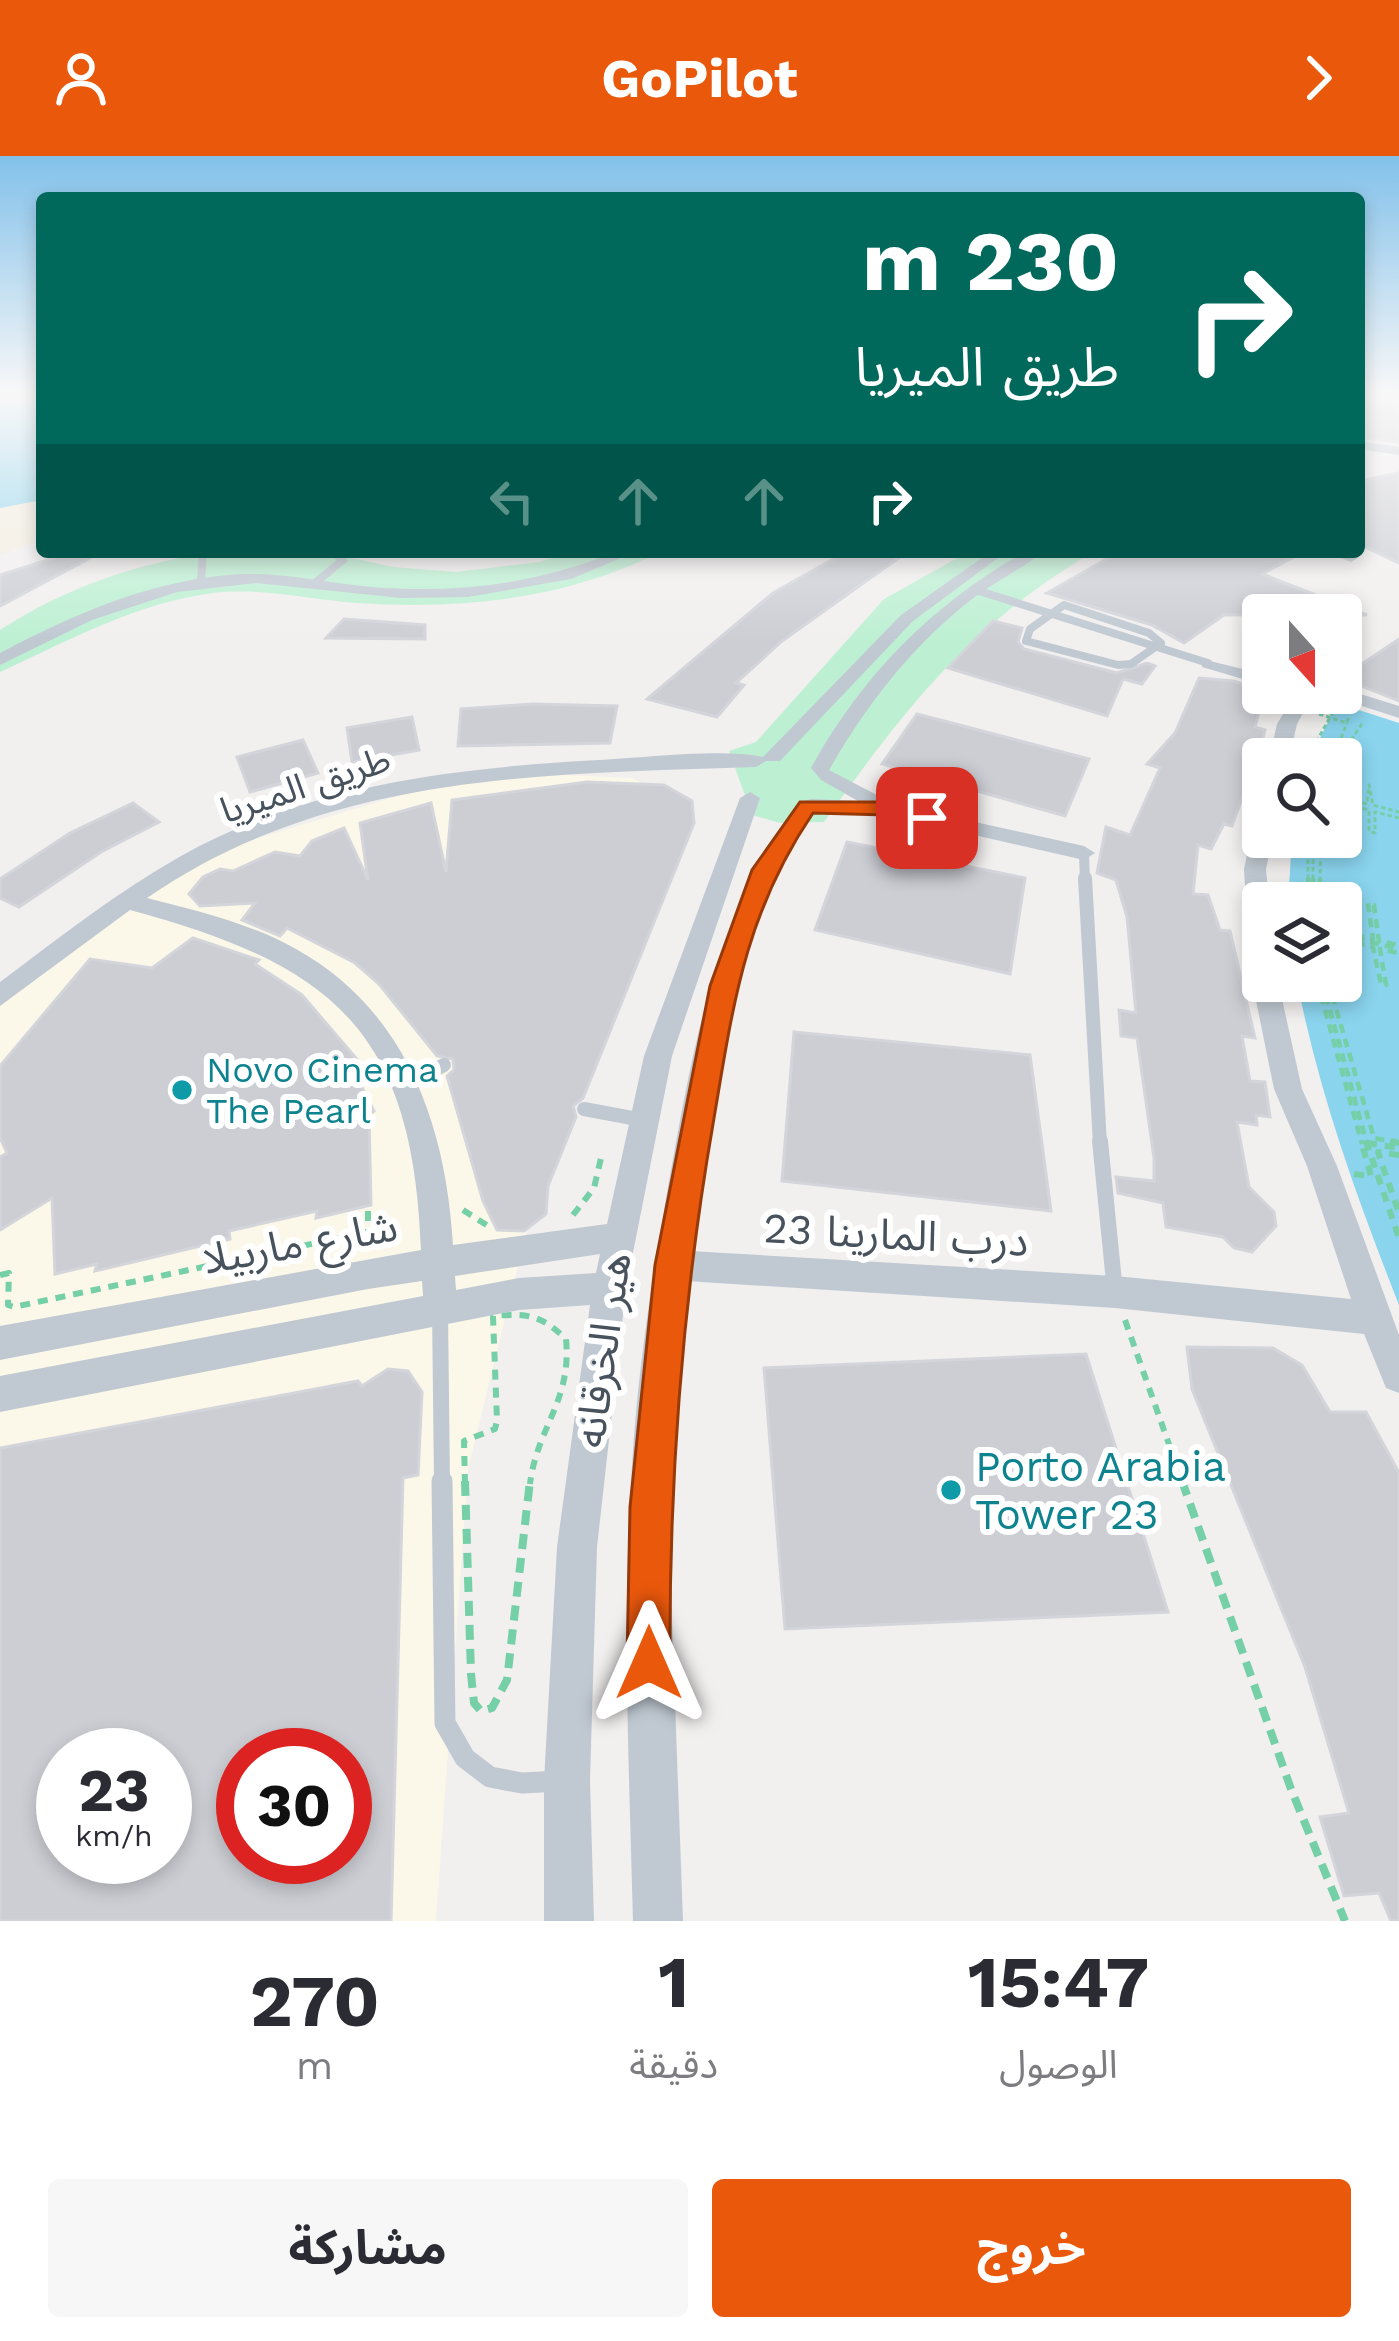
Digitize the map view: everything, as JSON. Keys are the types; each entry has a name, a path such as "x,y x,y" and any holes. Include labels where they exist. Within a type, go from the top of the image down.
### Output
{"street":[{"path":"0,660 104,607 202,582 315,584 401,594 476,592 553,580 612,558"},
{"path":"764,759 907,618 992,558"},
{"path":"887,809 825,772 848,717 880,678 976,590 1026,558"},
{"path":"1208,664 1242,674"},
{"path":"1362,700 1399,712"},
{"name":"هير الخرقانه","path":"568,1921 567,1781 577,1546 609,1288 643,1120 682,980 740,838 745,792 742,772 764,759"},
{"name":"طريق الميريا","path":"0,996 193,859 371,792 528,766 803,759 825,772"},
{"name":"طريق الميريا","path":"675,764 772,808 809,806"},
{"name":"هير الخرقانه","path":"658,1921 649,1507 672,1265 723,986 763,870 809,806 829,790 825,772"},
{"path":"809,806 887,809 1084,854"},
{"path":"131,902 228,927 305,963 355,1006 408,1084 429,1157 440,1310"},
{"path":"1269,1002 1288,1089 1322,1166 1374,1318 1399,1375"},
{"name":"شارع ماربيلا","path":"0,1342 439,1262 618,1237"},
{"name":"درب المارينا 23","path":"672,1265 1115,1292 1374,1318"},
{"path":"0,1394 519,1294 609,1288"}],"lane":[{"path":"202,582 203,558"},
{"path":"315,584 340,558"},
{"path":"976,590 1048,613"},
{"path":"1064,605 1160,638 1156,647 1131,664 1118,665 1043,649 1025,635 1064,605"},
{"path":"1156,647 1208,664"},
{"path":"1084,854 1092,1067 1115,1292"},
{"path":"408,1084 444,1065"},
{"path":"584,1109 643,1120"},
{"path":"440,1310 445,1723 458,1753 508,1786 567,1781"}],"path":[{"path":"1336,707 1378,724 1359,721 1335,758 1314,746 1336,707"},
{"path":"1342,738 1347,723"},
{"path":"1362,803 1367,804 1369,785 1373,805 1399,815"},
{"path":"1362,805 1399,815"},
{"path":"1362,808 1369,810 1369,831 1376,833 1376,812 1399,815"},
{"path":"1362,939 1373,940 1368,904 1374,905 1379,940 1399,949"},
{"path":"1362,941 1399,949"},
{"path":"1362,943 1373,947 1381,984 1386,986 1380,949 1399,949"},
{"path":"1325,1002 1329,1037 1371,1176 1347,1172 1356,1195"},
{"path":"1328,1002 1399,1238"},
{"path":"1329,1002 1375,1138 1399,1149"},
{"path":"1367,1143 1399,1149"},
{"path":"1399,1149 1378,1152 1399,1214"},
{"path":"561,1219 573,1215 594,1189 601,1158 614,1157"},
{"path":"459,1201 464,1213 496,1231"},
{"path":"368,1211 368,1260"},
{"path":"0,1275 9,1273 8,1305 14,1306 368,1232"},
{"path":"1115,1292 1291,1789 1345,1921"},
{"path":"493,1316 543,1317 566,1339 563,1398 537,1440 506,1680 492,1708 481,1711 474,1703 470,1674 464,1441 495,1429 497,1421 493,1316"}],"shaded area":[{"path":"517,773 633,778 686,810 533,1204 468,1469 436,1921 0,1921 0,988 222,849 401,795"}],"green space":[{"path":"182,558 353,558 456,572 552,558 646,558 551,591 475,602 397,605 213,593 157,605 104,624 0,672 0,630 102,579"},
{"path":"957,558 1084,558 1011,609 943,671 824,822 780,823 752,815 729,751 756,742 884,599"}],"sand":[{"path":"36,501 36,541 0,555 0,508"}],"water":[{"path":"0,478 36,478 36,501 0,508"},
{"path":"1362,711 1399,723 1399,1305 1340,1145 1302,1002 1362,1002 1362,882 1289,882 1291,858 1362,858 1362,738 1320,738 1332,714"}],"building":[{"path":"1399,478 1399,563 1365,547 1365,480"},
{"path":"53,558 90,558 0,606 0,575"},
{"path":"835,558 899,558 782,641 736,683 744,685 717,717 647,699 773,593"},
{"path":"1108,558 1292,558 1262,574 1313,594 1242,594 1242,615 1224,615 1184,643 1152,625 1047,593"},
{"path":"344,619 425,625 425,639 326,638"},
{"path":"993,621 1022,628 1018,642 1024,649 1117,673 1147,663 1155,666 1142,684 1123,679 1107,716 948,668"},
{"path":"1399,639 1399,701 1362,686 1362,664"},
{"path":"1199,678 1242,684 1242,714 1258,714 1255,727 1265,730 1263,738 1242,738 1242,798 1232,826 1224,824 1211,849 1198,845 1193,894 1208,895 1220,930 1230,931 1242,1002 1247,1002 1255,1038 1242,1036 1250,1081 1265,1082 1270,1117 1256,1115 1257,1125 1237,1122 1249,1187 1274,1212 1276,1226 1252,1252 1234,1248 1223,1237 1166,1227 1163,1203 1118,1193 1116,1177 1154,1181 1154,1158 1137,1038 1121,1036 1119,1010 1136,1013 1127,917 1116,880 1097,873 1106,827 1130,835 1160,768 1147,764 1175,733"},
{"path":"532,704 617,706 610,743 458,746 461,709"},
{"path":"917,714 1089,759 1065,816 882,764"},
{"path":"412,717 419,750 352,762 347,728"},
{"path":"303,740 318,773 250,792 237,757"},
{"path":"587,782 664,785 692,801 694,823 583,1098 573,1106 576,1117 548,1186 546,1214 524,1231 497,1230 483,1201 447,1076 454,1070 453,1059 437,1056 379,984 355,963 287,928 280,936 242,920 255,903 200,906 189,894 203,877 220,869 233,871 275,852 300,856 312,841 344,828 368,880 360,823 431,803 446,872 452,800"},
{"path":"133,803 159,822 101,852 19,907 0,898 0,879 70,833"},
{"path":"847,842 1025,878 1010,974 815,930"},
{"name":"Novo Cinema The Pearl","path":"193,938 259,960 255,964 302,995 361,1064 352,1068 374,1111 369,1115 371,1205 316,1218 317,1211 229,1231 230,1239 95,1271 97,1264 55,1274 52,1198 0,1230 0,1157 7,1153 0,1138 0,1066 90,959 152,968"},
{"path":"794,1032 1030,1055 1051,1211 782,1181"},
{"path":"1187,1347 1273,1348 1302,1365 1330,1412 1366,1412 1399,1473 1399,1921 1391,1921 1379,1893 1344,1896 1320,1817 1349,1813 1305,1667 1192,1389"},
{"name":"Porto Arabia Tower 23","path":"1086,1354 1168,1612 785,1629 764,1368"},
{"path":"388,1369 408,1371 422,1392 418,1475 403,1478 391,1921 0,1921 0,1448 358,1381 362,1386"}],"place":[{"name":"Novo Cinema The Pearl","path":"182,1090"},
{"name":"Porto Arabia Tower 23","path":"951,1490"}],"route":[{"path":"649,1663 649,1507 672,1265 723,986 763,870 807,807 887,809 927,818"}]}
